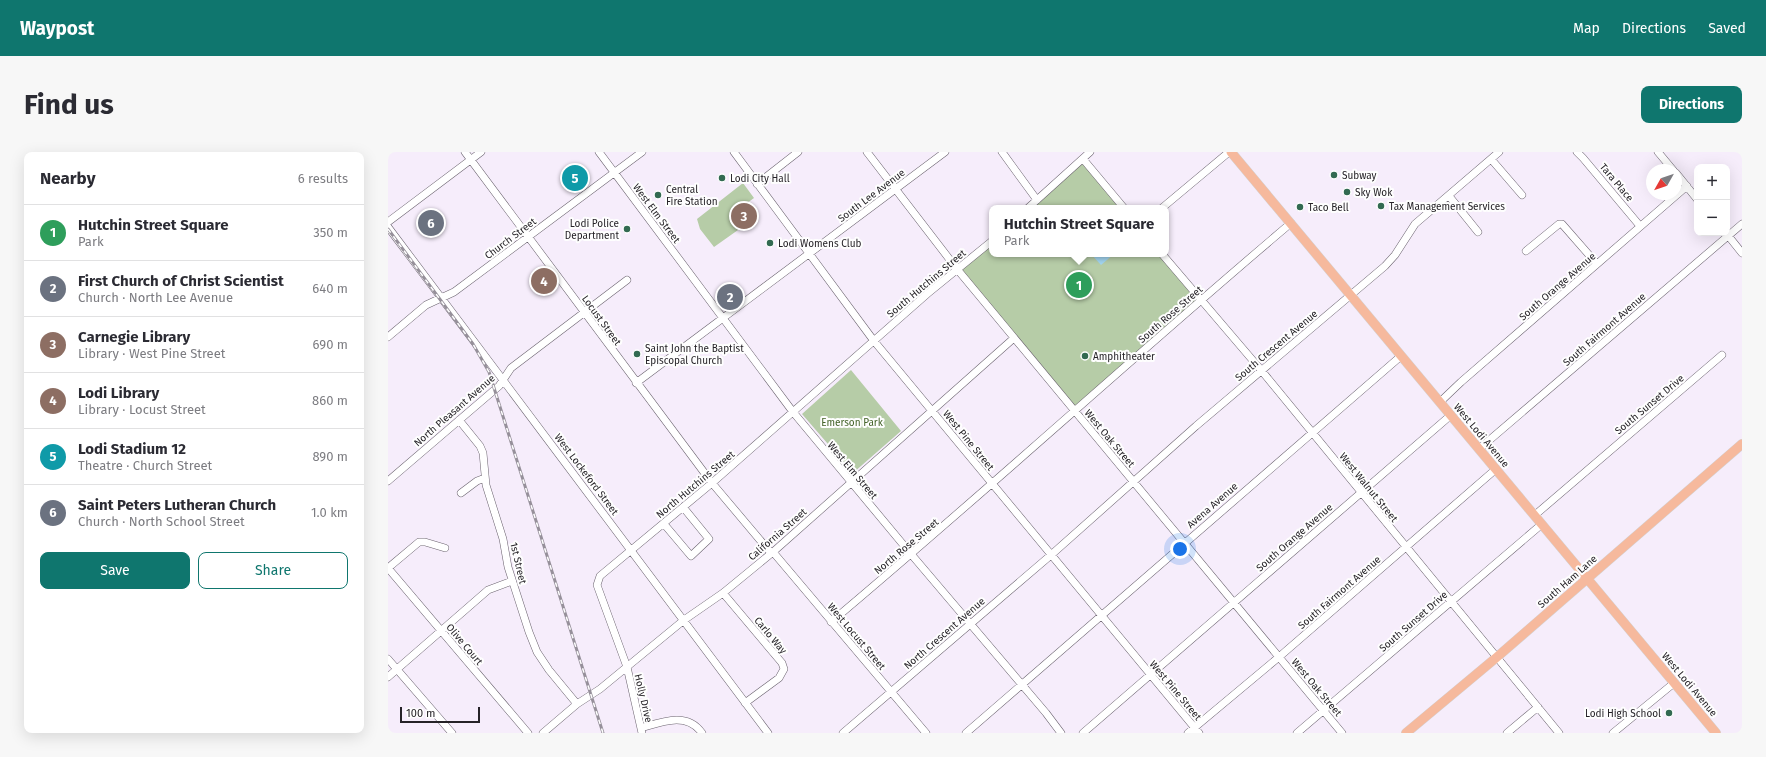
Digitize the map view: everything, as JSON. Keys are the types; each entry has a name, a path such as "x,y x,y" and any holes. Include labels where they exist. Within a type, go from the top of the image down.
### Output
{"main road":[{"name":"West Lodi Avenue","path":"1230,152 1291,223 1535,515 1586,579 1716,733"},
{"name":"South Ham Lane","path":"1406,733 1497,657 1742,444"}],"street":[{"name":"Locust Street","path":"465,152 712,483 772,552"},
{"path":"388,222 481,152"},
{"name":"West Elm Street","path":"599,152 793,412 1022,684 1061,733"},
{"name":"Church Street","path":"388,338 426,305 454,292 642,152"},
{"name":"West Pine Street","path":"734,152 874,341 1197,730"},
{"path":"757,184 798,152"},
{"name":"West Oak Street","path":"867,152 957,269 1342,733"},
{"name":"South Lee Avenue","path":"636,383 945,152"},
{"path":"1002,152 1037,200"},
{"path":"1031,205 1090,152"},
{"path":"1166,205 1230,152"},
{"name":"South Crescent Avenue","path":"1058,548 1134,483 1196,426 1391,260 1414,224 1449,196 1499,152"},
{"name":"Tara Place","path":"1577,152 1640,226"},
{"path":"1658,152 1668,164"},
{"path":"1083,159 1121,205"},
{"path":"1491,159 1522,195"},
{"path":"1682,181 1694,194"},
{"name":"South Orange Avenue","path":"1440,402 1687,186"},
{"path":"1449,196 1478,232"},
{"name":"South Rose Street","path":"992,484 1291,223"},
{"path":"1526,251 1559,224 1562,224 1597,264"},
{"name":"South Fairmont Avenue","path":"1730,232 1742,224"},
{"name":"West Lockeford Street","path":"388,227 768,733"},
{"name":"South Fairmont Avenue","path":"1479,449 1725,236"},
{"path":"1729,236 1742,253"},
{"name":"South Hutchins Street","path":"874,341 989,243"},
{"name":"West Walnut Street","path":"1165,257 1261,370 1405,548 1559,733"},
{"name":"North Pleasant Avenue","path":"388,481 503,380 511,368 626,280"},
{"name":"California Street","path":"543,733 577,704 627,667 684,620 723,593 772,552 852,483 1014,338"},
{"name":"North Hutchins Street","path":"627,667 596,585 600,576 712,483 874,341"},
{"name":"South Sunset Drive","path":"1535,515 1722,355"},
{"name":"Avena Avenue","path":"966,733 1102,616 1311,432 1401,356"},
{"name":"South Orange Avenue","path":"1083,733 1151,676 1451,415"},
{"name":"1st Street","path":"459,420 480,446 483,453 485,460 485,478 503,539 512,581 537,652 549,670 577,704"},
{"name":"South Fairmont Avenue","path":"1188,733 1197,730 1496,469"},
{"path":"461,493 477,481 485,478"},
{"name":"North Rose Street","path":"832,622 992,484"},
{"path":"664,524 691,556 709,539 683,507"},
{"name":"South Sunset Drive","path":"1297,733 1542,524"},
{"path":"388,568 419,542 425,542 445,548"},
{"name":"North Crescent Avenue","path":"843,733 1058,548"},
{"name":"West Locust Street","path":"772,552 926,733"},
{"name":"Olive Court","path":"388,568 528,733"},
{"path":"388,677 488,590 512,581"},
{"name":"Carlo Way","path":"723,593 782,663 784,669 779,678 745,703"},
{"path":"388,659 452,733"},
{"name":"Holly Drive","path":"627,667 642,730"},
{"path":"1614,733 1674,683"},
{"path":"1507,733 1538,707"},
{"path":"642,730 677,719 690,722 702,733"}],"green space":[{"path":"1083,159 1121,205 1029,205"},
{"path":"743,183 754,198 729,216 738,230 714,247 700,229 697,219"},
{"path":"989,241 989,257 1165,257 1201,300 1075,411 957,269"},
{"name":"Emerson Park","path":"851,370 901,431 853,473 802,414"}],"water":[{"path":"1094,257 1110,257 1101,265"}],"railway":[{"path":"388,229 473,344 489,372 603,733"}],"place":[{"name":"Subway","path":"1334,175"},
{"name":"Lodi Stadium 12","path":"575,178"},
{"name":"Lodi City Hall","path":"722,178"},
{"name":"Sky Wok","path":"1347,192"},
{"name":"Central Fire Station","path":"658,195"},
{"name":"Tax Management Services","path":"1381,206"},
{"name":"Taco Bell","path":"1300,207"},
{"name":"Carnegie Library","path":"744,216"},
{"name":"Saint Peters Lutheran Church","path":"431,223"},
{"name":"Lodi Police Department","path":"627,229"},
{"name":"Lodi Womens Club","path":"770,243"},
{"name":"Lodi Library","path":"544,281"},
{"name":"Hutchin Street Square","path":"1079,285"},
{"name":"First Church of Christ Scientist","path":"730,297"},
{"name":"Saint John the Baptist Episcopal Church","path":"637,354"},
{"name":"Amphitheater","path":"1085,356"},
{"name":"Lodi High School","path":"1669,713"}]}
